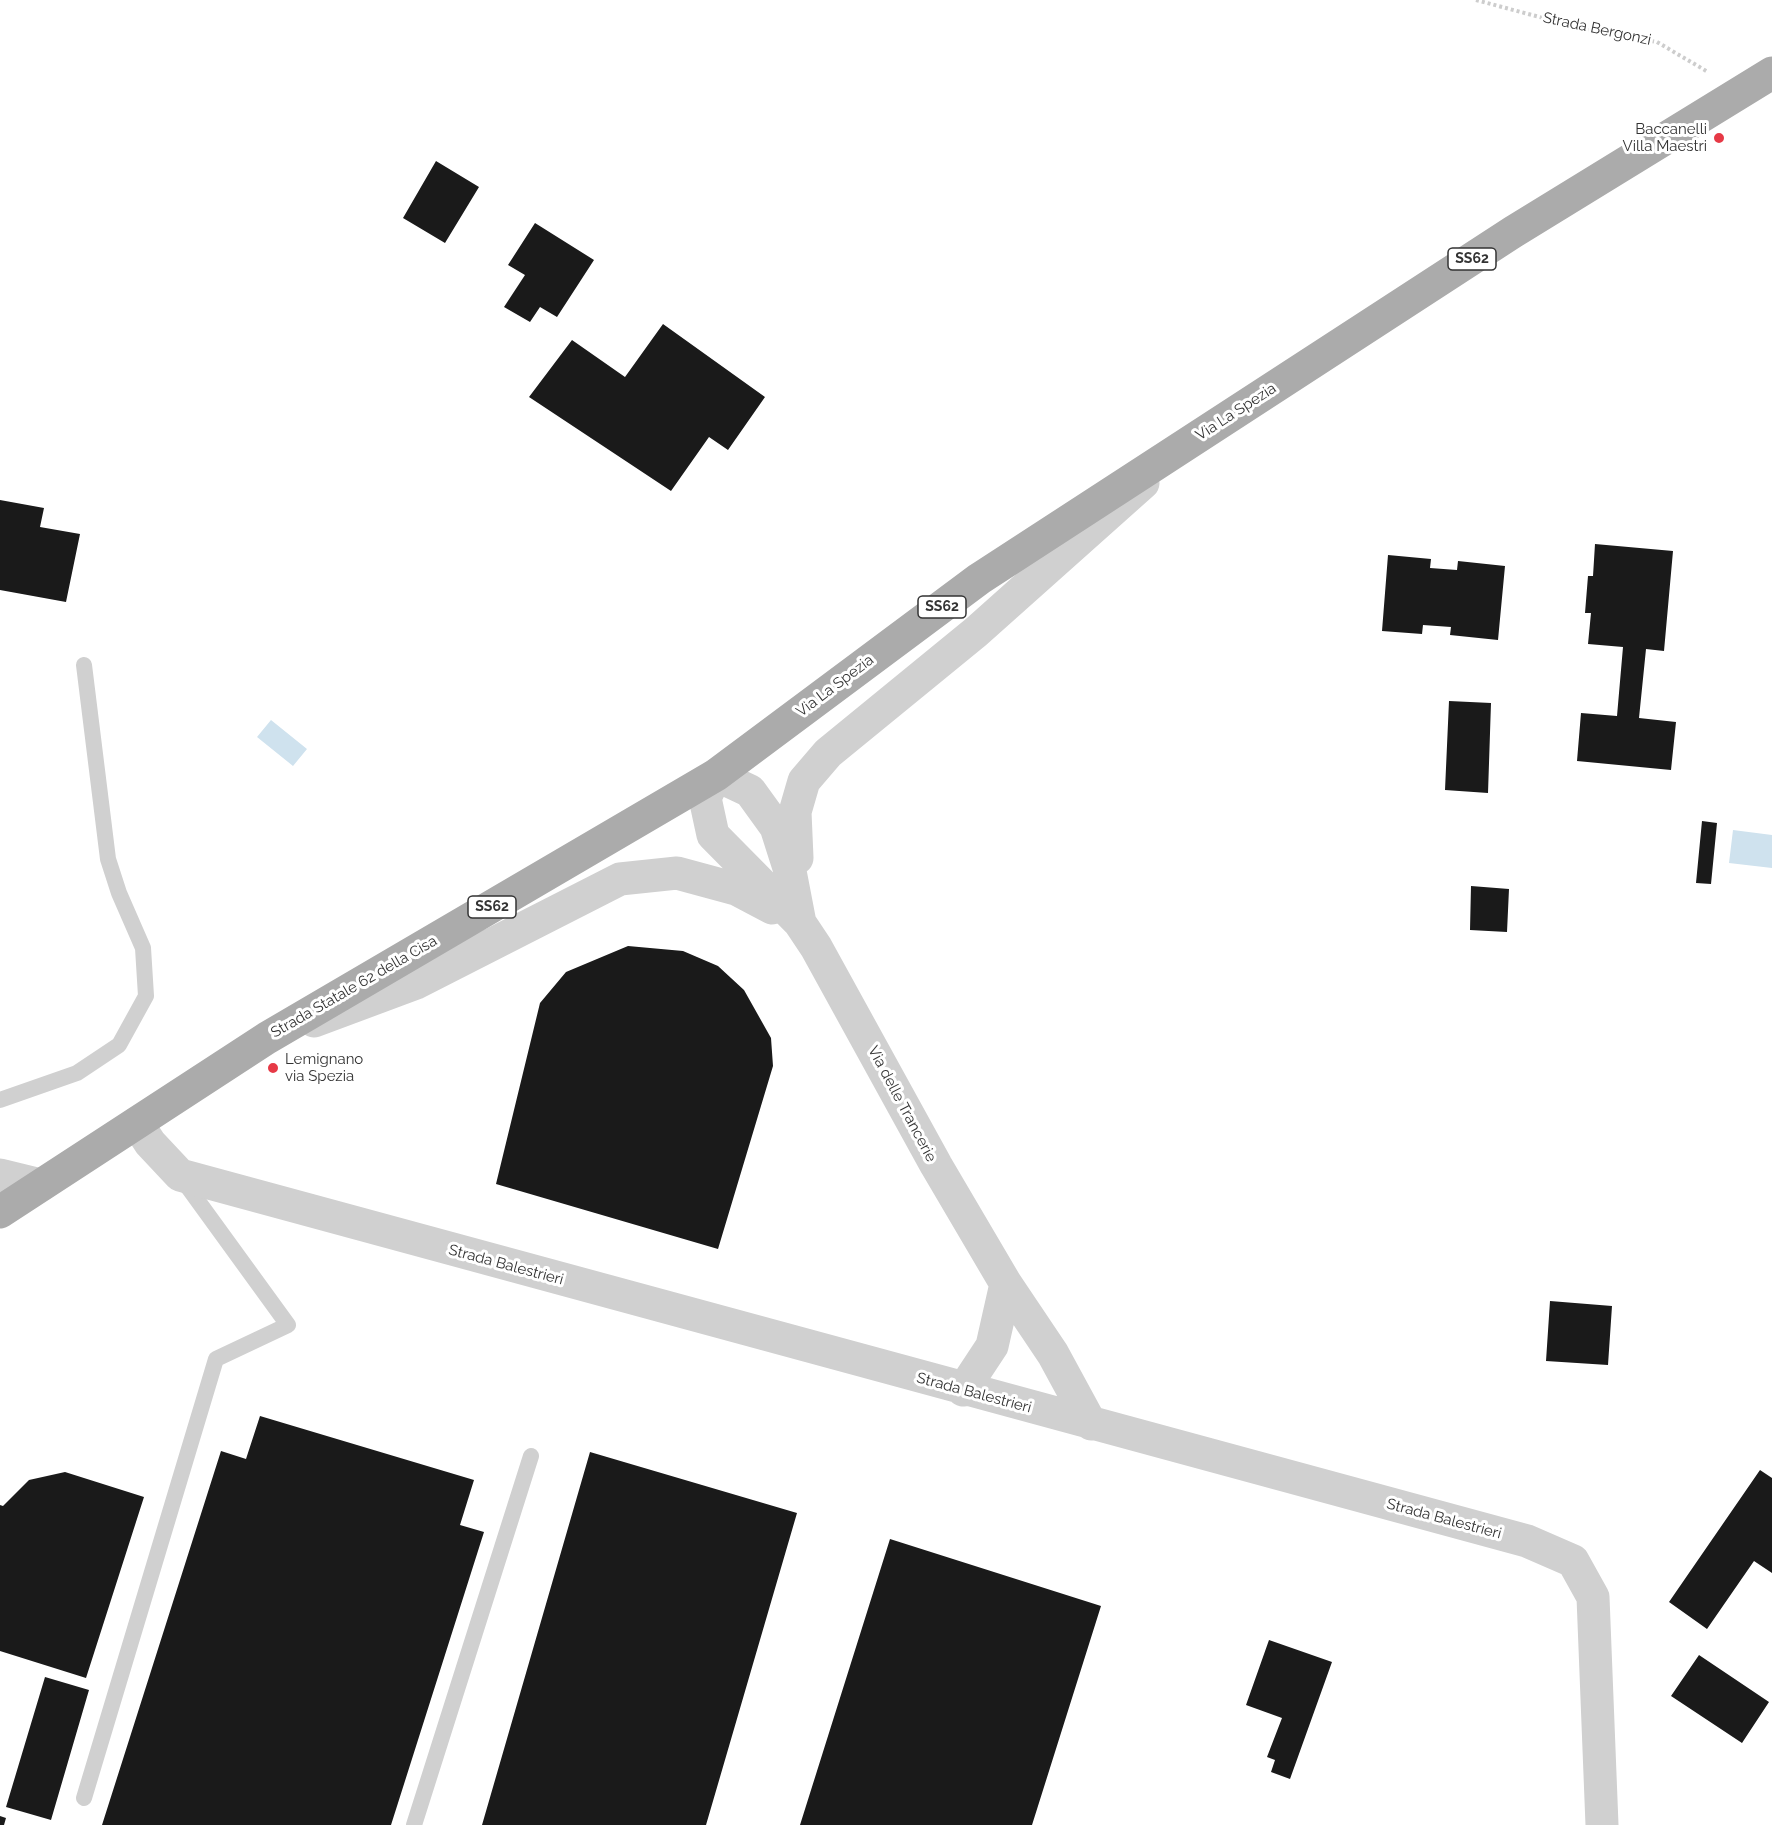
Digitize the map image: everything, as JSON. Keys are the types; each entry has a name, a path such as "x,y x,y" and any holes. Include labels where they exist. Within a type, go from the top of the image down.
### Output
{"main road":[{"name":"Via La Spezia","path":"716,775 979,579 1513,232 1772,73"},
{"name":"Strada Statale 62 della Cisa","path":"0,1212 267,1038 716,775"}],"street":[{"path":"800,923 795,812 804,781 828,753 985,624 1096,527 1176,451"},
{"path":"716,775 750,791 776,827 790,871 800,923 713,835 705,798 716,775"},
{"path":"267,1038 416,983 620,879 677,873 736,889 800,923"},
{"name":"Via delle Trancerie","path":"800,923 827,964 936,1165 1006,1284 1053,1354 1091,1424"},
{"path":"137,1123 150,1143 180,1175"},
{"path":"0,1175 41,1185"},
{"name":"Strada Balestrieri","path":"180,1175 963,1390 1527,1541 1573,1561 1593,1597 1602,1825"},
{"path":"963,1390 992,1346 1006,1284"}],"lane":[{"path":"0,1100 77,1072 119,1045 146,996 143,948 119,893 108,859 84,665"},
{"path":"84,1798 216,1359 288,1325 180,1175"},
{"path":"414,1825 531,1456"}],"path":[{"name":"Strada Bergonzi","path":"1476,0 1588,30 1657,42 1743,92"}],"water":[{"path":"271,720 307,749 293,766 257,737"},
{"path":"1733,830 1772,835 1772,868 1729,863"}],"building":[{"path":"436,161 479,187 445,243 403,218"},
{"path":"535,223 594,260 557,317 540,307 530,322 504,307 525,275 508,265"},
{"path":"663,324 765,397 728,450 709,437 671,491 529,397 572,340 625,377"},
{"path":"0,500 44,508 40,527 80,534 66,602 0,590"},
{"path":"1595,544 1673,551 1664,651 1646,649 1639,718 1676,722 1671,770 1577,761 1581,713 1617,716 1623,647 1588,644 1591,613 1585,613 1588,576 1593,576"},
{"path":"1388,555 1431,559 1430,568 1457,570 1458,561 1505,566 1498,640 1450,635 1451,627 1423,625 1422,634 1382,631"},
{"path":"1449,701 1491,703 1488,793 1445,790"},
{"path":"1702,821 1717,823 1711,884 1696,883"},
{"path":"1471,886 1509,889 1507,932 1470,930"},
{"path":"628,946 683,951 718,966 744,990 771,1038 773,1066 718,1249 496,1184 540,1003 566,972"},
{"path":"1550,1301 1612,1306 1608,1365 1546,1361"},
{"path":"260,1416 474,1480 460,1525 484,1532 391,1825 102,1825 221,1451 246,1459"},
{"path":"590,1452 797,1513 706,1825 482,1825"},
{"path":"1760,1470 1772,1478 1772,1573 1754,1561 1707,1629 1669,1602"},
{"path":"65,1472 144,1497 86,1678 0,1651 0,1505 3,1506 29,1480"},
{"path":"890,1539 1101,1606 1032,1825 800,1825"},
{"path":"1269,1640 1332,1662 1290,1779 1271,1772 1275,1760 1267,1757 1282,1718 1246,1705"},
{"path":"1699,1655 1769,1702 1742,1743 1671,1696"},
{"path":"45,1677 89,1690 51,1820 6,1807"},
{"path":"0,1816 6,1818 4,1825 0,1825"}],"place":[{"name":"Baccanelli Villa Maestri","path":"1719,138"},
{"name":"Lemignano via Spezia","path":"273,1068"}]}
